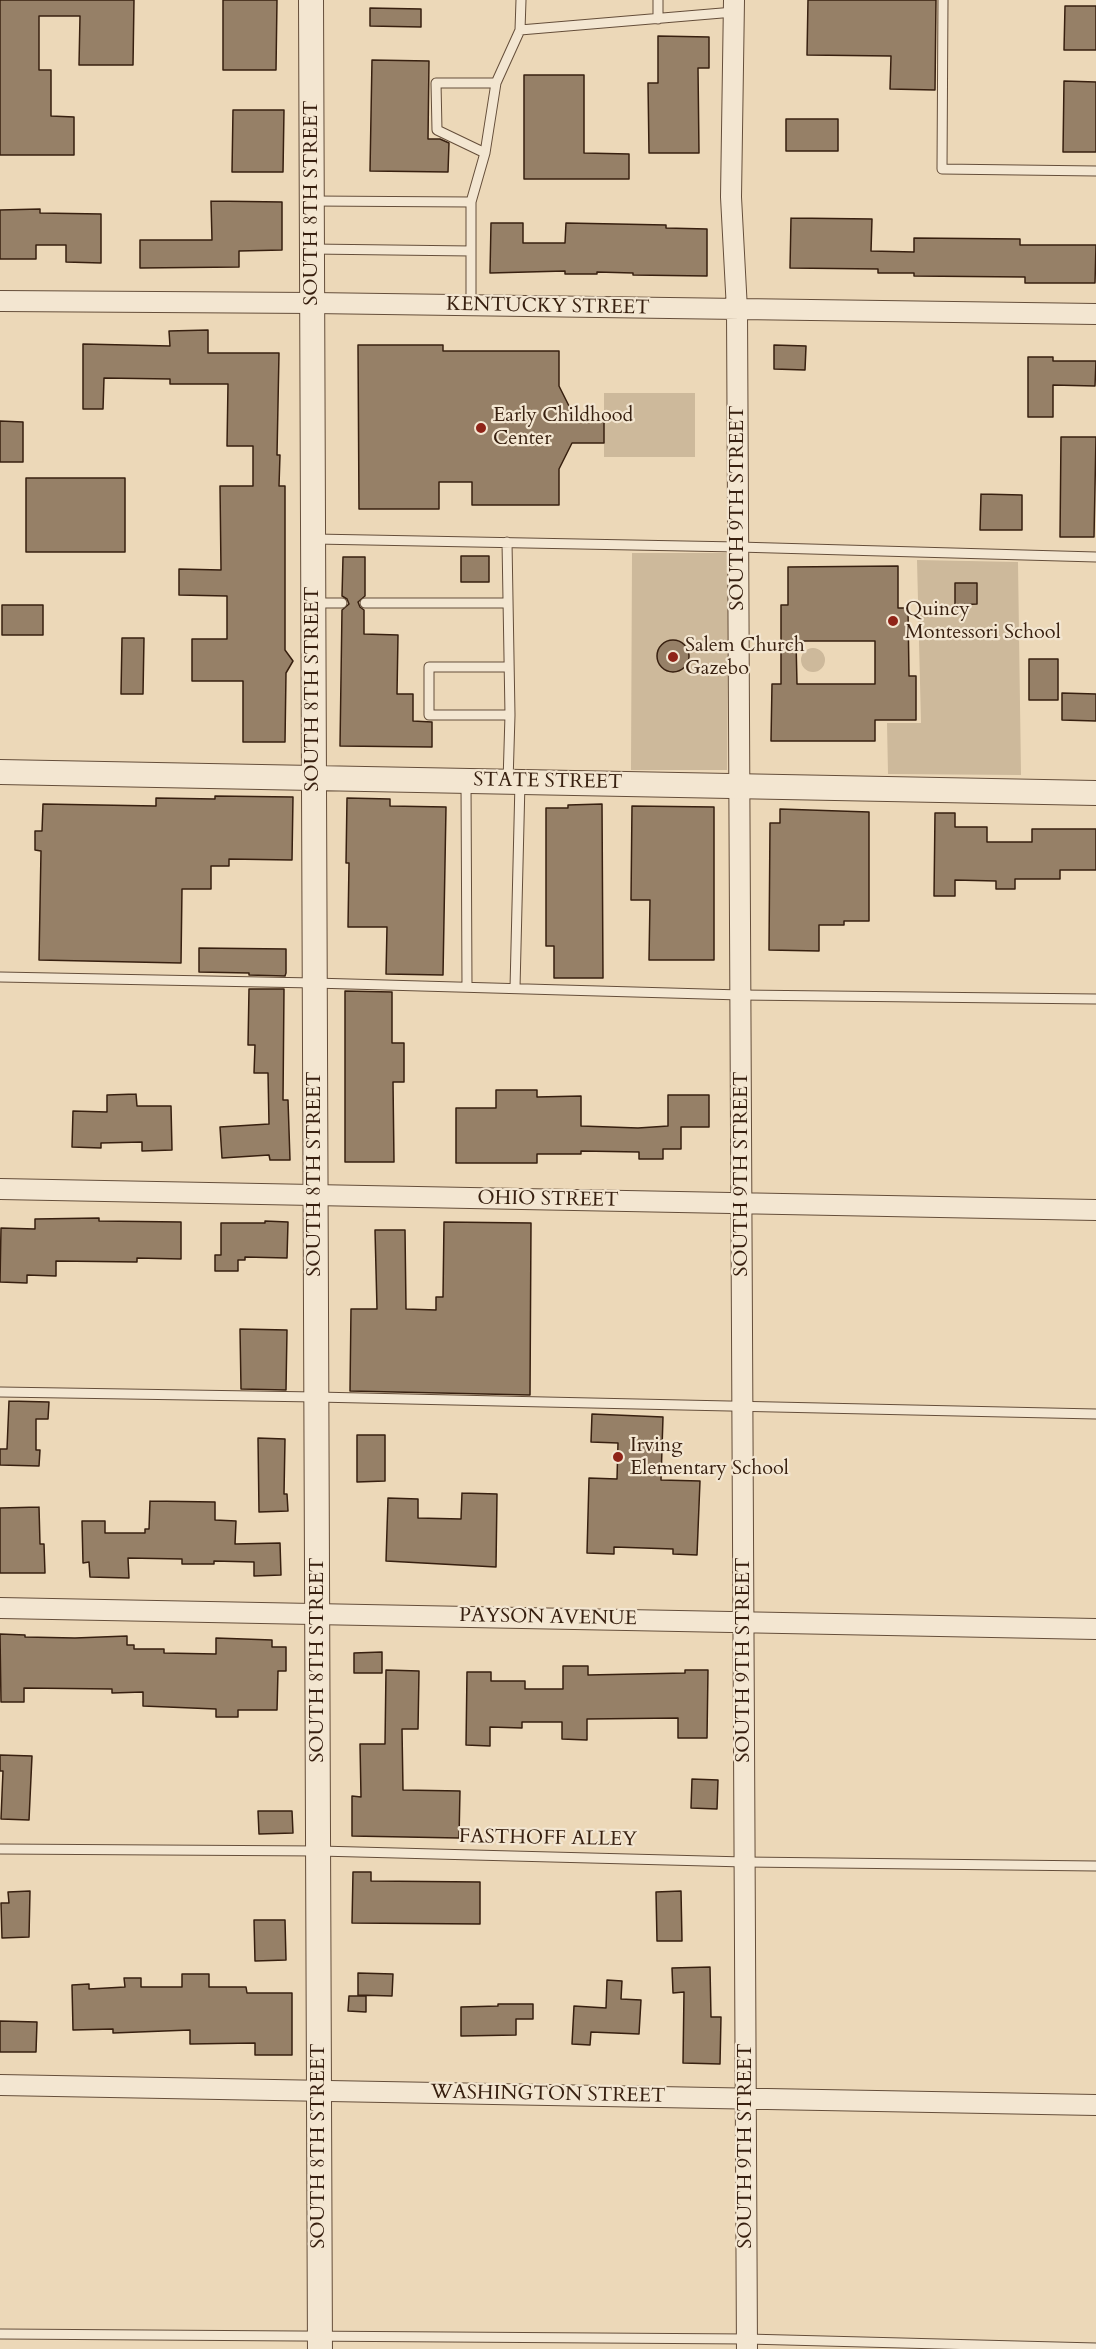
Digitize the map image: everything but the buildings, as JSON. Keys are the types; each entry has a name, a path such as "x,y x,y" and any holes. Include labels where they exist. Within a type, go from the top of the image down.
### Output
{"street":[{"name":"SOUTH 8TH STREET","path":"311,0 320,2343"},
{"name":"SOUTH 9TH STREET","path":"734,6 732,198 737,310 747,2344"},
{"name":"KENTUCKY STREET","path":"0,301 1096,314"},
{"name":"STATE STREET","path":"0,772 1096,793"},
{"name":"OHIO STREET","path":"0,1190 1096,1210"},
{"name":"PAYSON AVENUE","path":"0,1608 1096,1629"},
{"name":"WASHINGTON STREET","path":"0,2085 1096,2105"}],"lane":[{"path":"471,306 471,202 485,153 496,83 520,30 521,0"},
{"path":"658,0 658,19"},
{"path":"943,0 942,169 1096,171"},
{"path":"520,30 658,19 734,6"},
{"path":"485,153 437,130 436,83 496,83"},
{"path":"312,201 471,202"},
{"path":"312,249 471,251"},
{"path":"312,538 1096,557"},
{"path":"507,542 510,715 514,782 515,988"},
{"path":"312,603 342,603"},
{"path":"364,603 508,603"},
{"path":"509,667 429,667 429,715 510,715"},
{"path":"466,781 467,987"},
{"path":"0,977 741,995 1096,999"},
{"path":"0,1392 1096,1414"},
{"name":"FASTHOFF ALLEY","path":"0,1849 319,1851 745,1862 1096,1866"},
{"path":"0,2334 320,2343 471,2337 715,2344 1096,2348"},
{"path":"471,2337 471,2349"},
{"path":"546,2338 546,2349"}],"shaded area":[{"path":"604,393 695,393 695,457 604,457"},
{"path":"632,553 729,553 727,770 631,770"},
{"name":"Quincy Montessori School","path":"917,560 1018,562 1021,775 888,774 887,723 921,723"},
{"path":"813,648 821,652 825,660 821,668 813,672 805,668 801,660 805,652"}],"place":[{"name":"Early Childhood Center","path":"481,428"},
{"name":"Quincy Montessori School","path":"893,621"},
{"name":"Salem Church Gazebo","path":"673,657"},
{"name":"Irving Elementary School","path":"618,1457"}]}
